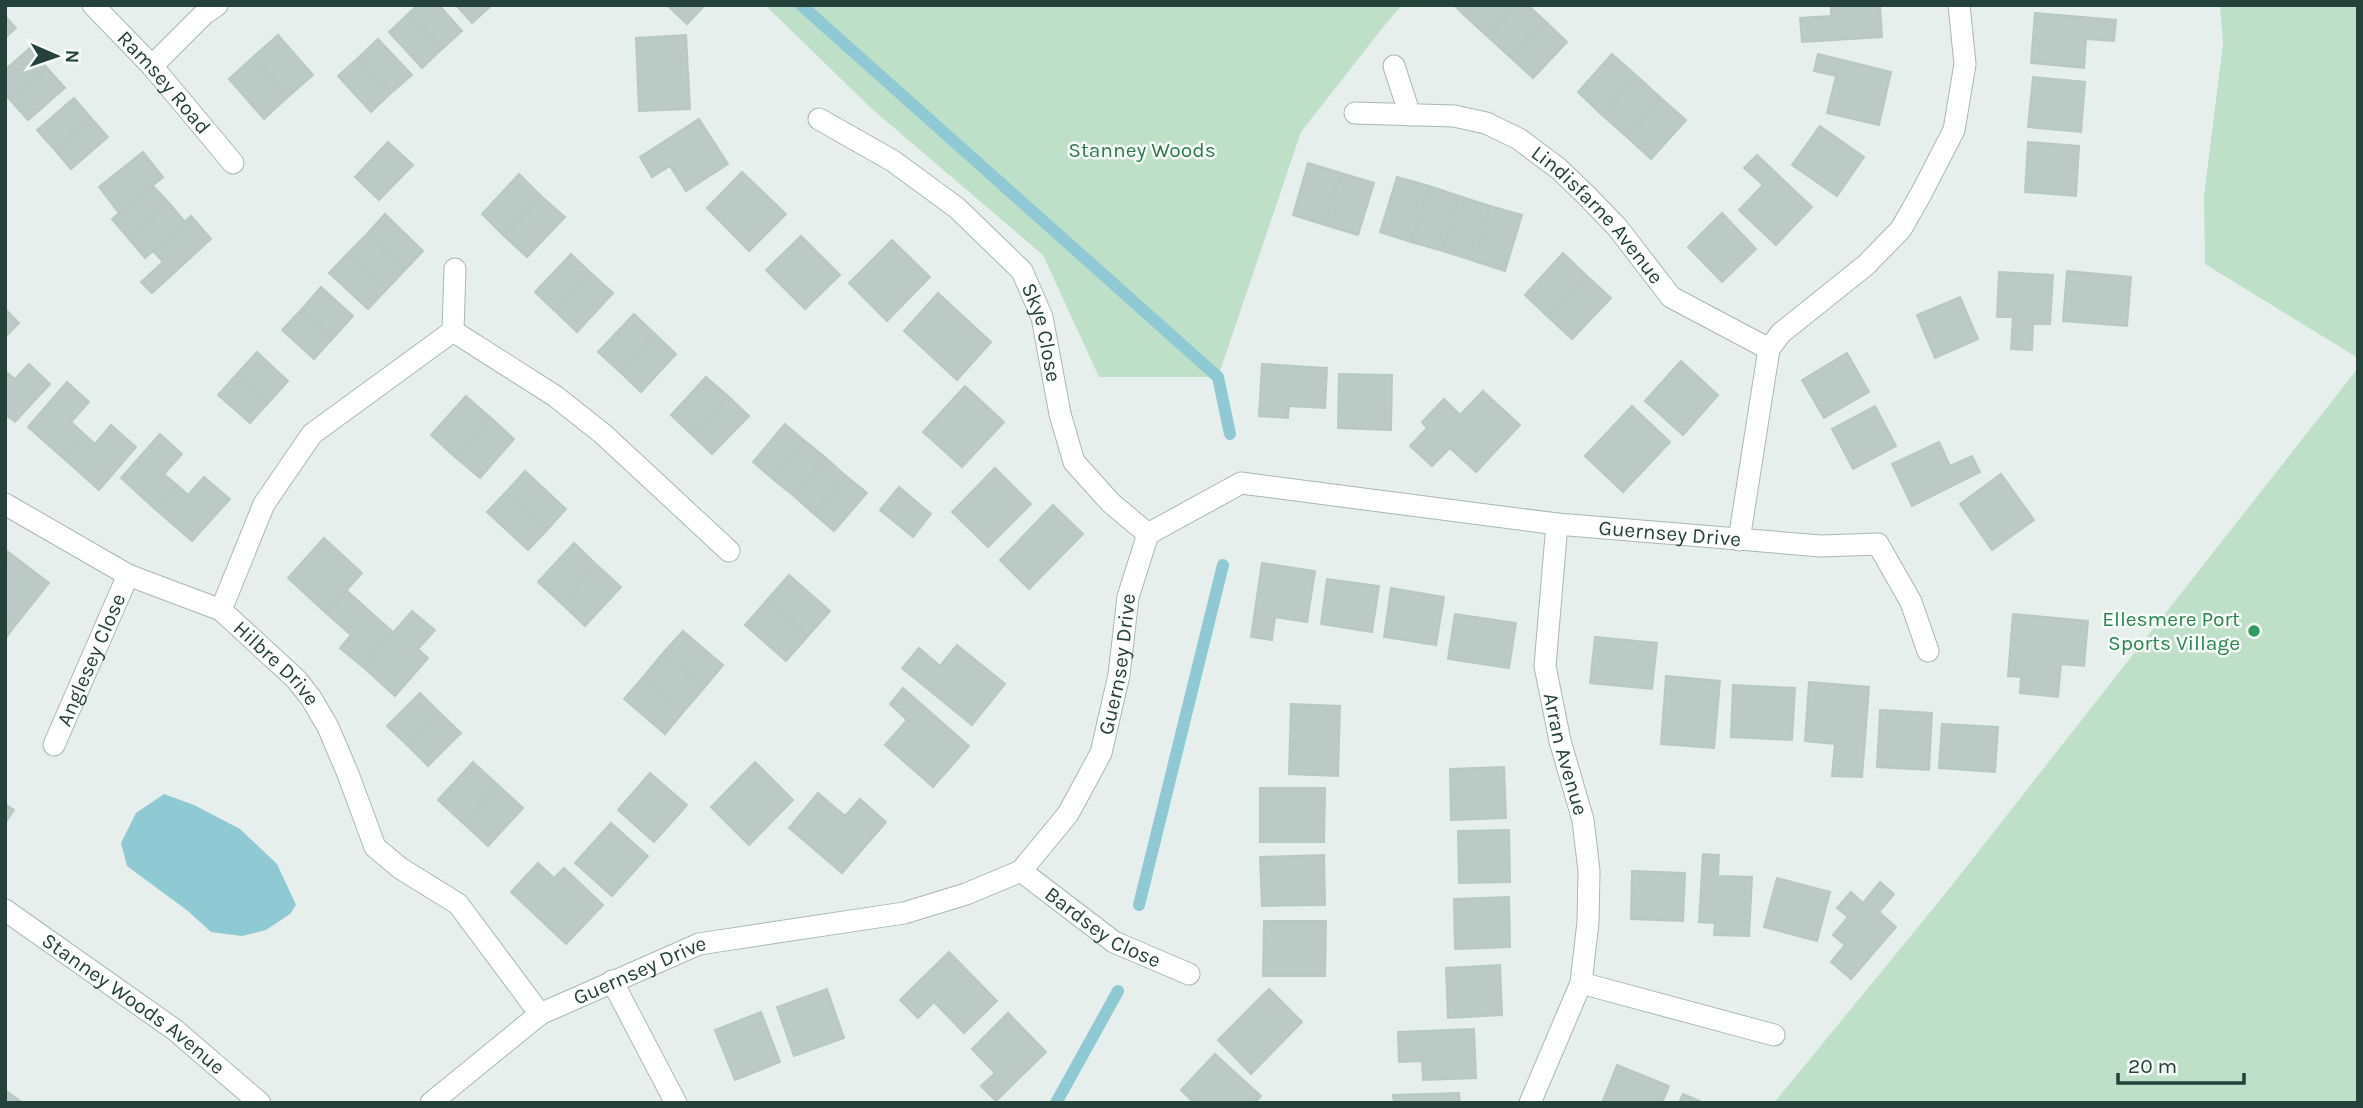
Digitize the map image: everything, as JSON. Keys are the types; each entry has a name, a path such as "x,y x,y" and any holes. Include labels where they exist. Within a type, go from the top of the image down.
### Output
{"street":[{"name":"Ramsey Road","path":"93,5 152,66 233,163"},
{"path":"152,66 204,14 217,5"},
{"path":"1739,540 1769,349 1781,332 1875,256 1901,229 1922,192 1954,130 1965,64 1959,5"},
{"path":"1394,66 1410,115"},
{"name":"Lindisfarne Avenue","path":"1355,113 1454,116 1486,123 1520,139 1559,169 1602,211 1671,297 1769,349"},
{"name":"Skye Close","path":"819,119 893,161 957,208 1022,271 1042,317 1060,414 1074,462 1111,503 1148,534"},
{"path":"455,269 453,331 555,396 603,434 729,551"},
{"name":"Hilbre Drive","path":"453,331 312,434 264,504 221,610 296,679 311,698 344,762 375,847 400,868 458,904 540,1014"},
{"name":"Guernsey Drive","path":"431,1103 540,1014 699,944 904,913 967,894 1021,872 1068,814 1101,752 1119,675 1129,597 1148,534 1241,483 1557,524 1821,546 1878,544 1911,602 1928,651"},
{"name":"Anglesey Close","path":"5,504 128,575 221,610"},
{"name":"Arran Avenue","path":"1530,1103 1581,983 1588,922 1588,858 1583,820 1560,741 1545,666 1557,524"},
{"name":"Anglesey Close","path":"54,745 128,575"},
{"name":"Bardsey Close","path":"1021,872 1114,942 1189,974"},
{"name":"Stanney Woods Avenue","path":"5,910 175,1030 260,1103"},
{"path":"612,981 676,1103"},
{"path":"1581,983 1774,1035"}],"green space":[{"name":"Stanney Woods","path":"765,5 1402,5 1301,132 1218,377 1099,377 1043,255 872,109"},
{"path":"2220,5 2358,5 2358,358 2205,264 2204,196 2223,44"},
{"name":"Ellesmere Port Sports Village","path":"2358,368 2358,1103 1774,1103 1945,894"}],"water":[{"path":"164,794 194,805 240,829 277,864 296,905 290,914 266,930 242,936 211,932 188,911 127,866 121,843 136,813"}],"building":[{"path":"418,5 439,5 462,31 442,49 409,13"},
{"path":"456,5 492,5 472,23"},
{"path":"667,5 705,5 687,24"},
{"path":"1454,5 1473,5 1464,15"},
{"path":"1473,5 1516,5 1487,36 1464,15"},
{"path":"1516,5 1528,5 1544,20 1510,57 1487,36"},
{"path":"1831,5 1880,5 1882,37 1802,42 1800,18 1831,16"},
{"path":"409,13 442,49 422,68 389,32"},
{"path":"2035,13 2116,20 2114,41 2086,39 2084,68 2031,63"},
{"path":"5,16 16,28 5,38"},
{"path":"1544,20 1567,42 1533,78 1510,57"},
{"path":"278,35 313,75 289,96 253,57"},
{"path":"686,35 690,109 639,111 636,38"},
{"path":"378,39 412,75 391,93 358,58"},
{"path":"30,48 47,68 10,100 5,94 5,70"},
{"path":"1612,54 1637,76 1602,115 1578,92"},
{"path":"1818,54 1891,72 1879,125 1827,113 1836,76 1814,71"},
{"path":"253,57 289,96 264,119 229,79"},
{"path":"358,58 391,93 371,112 338,76"},
{"path":"47,68 65,88 28,120 10,100"},
{"path":"1637,76 1661,98 1627,137 1602,115"},
{"path":"2033,77 2085,82 2081,132 2028,127"},
{"path":"74,98 91,118 54,149 37,130"},
{"path":"1661,98 1686,120 1651,159 1627,137"},
{"path":"91,118 108,137 71,169 54,149"},
{"path":"699,119 728,164 686,191 670,166 652,177 640,157"},
{"path":"1820,126 1864,157 1837,196 1792,165"},
{"path":"388,142 413,165 379,200 355,177"},
{"path":"2028,142 2079,146 2076,196 2025,192"},
{"path":"143,152 163,177 119,213 99,187"},
{"path":"1757,155 1812,207 1776,245 1739,210 1763,185 1744,168"},
{"path":"1308,163 1341,173 1325,225 1293,215"},
{"path":"742,172 786,214 749,251 707,208"},
{"path":"1341,173 1374,183 1358,235 1325,225"},
{"path":"519,174 541,196 504,236 482,214"},
{"path":"1397,177 1429,186 1411,242 1380,232"},
{"path":"152,185 169,203 129,239 112,219"},
{"path":"1429,186 1459,196 1443,251 1411,242"},
{"path":"541,196 565,217 527,257 504,236"},
{"path":"1459,196 1490,206 1474,261 1443,251"},
{"path":"169,203 185,222 145,258 129,239"},
{"path":"1490,206 1522,215 1505,271 1474,261"},
{"path":"1722,213 1756,249 1722,282 1688,247"},
{"path":"385,214 423,251 405,270 367,234"},
{"path":"191,216 211,239 152,293 141,282 163,262 153,251"},
{"path":"367,234 405,270 386,290 348,253"},
{"path":"801,236 840,275 805,309 766,270"},
{"path":"892,240 930,277 887,321 849,283"},
{"path":"348,253 386,290 368,309 329,273"},
{"path":"1563,253 1587,276 1548,317 1525,295"},
{"path":"571,254 592,274 556,312 535,292"},
{"path":"2067,271 2131,277 2127,326 2063,321"},
{"path":"1999,272 2053,275 2050,324 2033,324 2032,350 2011,349 2013,317 1997,317"},
{"path":"592,274 613,293 577,332 556,312"},
{"path":"1587,276 1611,298 1572,339 1548,317"},
{"path":"321,287 353,316 333,338 302,309"},
{"path":"938,293 991,342 957,380 904,331"},
{"path":"1960,297 1978,339 1935,358 1917,315"},
{"path":"302,309 333,338 314,359 282,330"},
{"path":"5,311 19,323 5,337"},
{"path":"634,314 655,334 620,372 598,352"},
{"path":"655,334 676,354 641,392 620,372"},
{"path":"257,352 288,381 269,402 237,374"},
{"path":"1847,353 1869,392 1824,418 1802,380"},
{"path":"1681,361 1718,395 1683,435 1645,401"},
{"path":"29,364 50,384 15,422 5,414 5,371 15,379"},
{"path":"1262,364 1327,368 1325,408 1289,406 1288,418 1259,416"},
{"path":"237,374 269,402 250,423 218,395"},
{"path":"1339,374 1392,375 1391,430 1338,428"},
{"path":"706,377 728,396 691,434 671,415"},
{"path":"67,382 89,402 71,422 83,433 62,457 28,427"},
{"path":"965,386 1004,422 962,467 923,432"},
{"path":"1483,391 1520,425 1476,472 1450,448 1432,466 1410,446 1427,428 1422,422 1444,399 1460,415"},
{"path":"466,396 490,417 455,457 431,435"},
{"path":"728,396 749,416 712,454 691,434"},
{"path":"1632,406 1670,442 1623,492 1585,456"},
{"path":"1875,406 1896,446 1853,469 1832,429"},
{"path":"490,417 514,439 480,478 455,457"},
{"path":"785,424 805,441 773,479 753,462"},
{"path":"111,425 136,447 99,490 62,457 83,433 95,444"},
{"path":"160,434 182,454 164,474 177,485 155,509 121,478"},
{"path":"805,441 826,458 794,496 773,479"},
{"path":"1939,442 1950,466 1972,456 1980,472 1912,506 1892,464"},
{"path":"826,458 846,476 814,514 794,496"},
{"path":"995,468 1031,504 988,547 952,512"},
{"path":"525,471 566,509 547,530 506,492"},
{"path":"2001,474 2034,520 1992,550 1960,504"},
{"path":"846,476 867,493 834,531 814,514"},
{"path":"204,477 230,499 192,541 155,509 177,485 188,495"},
{"path":"899,487 931,514 913,537 880,510"},
{"path":"506,492 547,530 528,550 487,512"},
{"path":"1053,505 1083,534 1029,589 1000,560"},
{"path":"324,538 362,573 326,613 288,578"},
{"path":"574,543 597,565 562,604 538,582"},
{"path":"7,551 49,583 17,623 5,614"},
{"path":"1262,563 1315,571 1307,622 1275,617 1272,640 1251,637"},
{"path":"597,565 621,587 585,626 562,604"},
{"path":"789,575 830,611 808,636 767,600"},
{"path":"1327,579 1379,586 1372,632 1321,624"},
{"path":"1391,588 1444,597 1436,645 1384,637"},
{"path":"346,590 393,632 363,667 340,648 351,635 326,613"},
{"path":"767,600 808,636 786,661 745,625"},
{"path":"412,611 435,630 418,649 428,658 395,696 363,667"},
{"path":"5,614 17,623 5,639"},
{"path":"1455,614 1516,623 1509,668 1448,659"},
{"path":"2013,614 2088,621 2084,666 2061,664 2058,697 2020,693 2021,677 2008,676"},
{"path":"683,631 723,665 704,688 663,653"},
{"path":"1595,637 1657,643 1652,689 1590,683"},
{"path":"957,645 1005,684 972,725 902,668 919,648 940,666"},
{"path":"663,653 704,688 684,711 644,676"},
{"path":"644,676 684,711 665,734 624,699"},
{"path":"1666,676 1720,681 1714,748 1661,744"},
{"path":"1809,682 1869,687 1862,777 1832,776 1835,744 1805,741"},
{"path":"1733,685 1795,688 1792,740 1731,737"},
{"path":"903,688 969,746 933,787 885,745 907,720 890,704"},
{"path":"420,693 440,713 408,746 387,726"},
{"path":"1291,704 1340,706 1338,776 1289,774"},
{"path":"1880,710 1932,713 1929,770 1877,767"},
{"path":"440,713 461,733 428,766 408,746"},
{"path":"1942,724 1998,727 1995,772 1939,768"},
{"path":"473,762 498,785 463,823 438,800"},
{"path":"755,762 793,800 749,845 711,807"},
{"path":"1504,767 1506,818 1451,820 1450,769"},
{"path":"650,773 687,805 654,842 618,810"},
{"path":"498,785 523,808 488,846 463,823"},
{"path":"1260,788 1325,788 1324,842 1260,842"},
{"path":"818,793 845,816 860,799 886,822 842,873 789,828"},
{"path":"5,804 14,810 5,823"},
{"path":"611,823 648,856 612,896 575,863"},
{"path":"1509,830 1510,882 1459,883 1458,831"},
{"path":"1703,854 1719,855 1718,876 1752,877 1749,936 1714,935 1715,923 1699,922"},
{"path":"1324,855 1325,905 1262,906 1260,857"},
{"path":"538,863 554,878 564,868 603,905 566,944 511,892"},
{"path":"1632,871 1685,873 1683,921 1631,919"},
{"path":"1777,878 1830,892 1817,941 1764,927"},
{"path":"1880,882 1894,894 1879,912 1896,927 1851,979 1831,962 1845,945 1833,935 1848,917 1837,908 1851,892 1863,903"},
{"path":"1509,897 1510,947 1455,949 1454,899"},
{"path":"1264,921 1326,921 1325,976 1263,976"},
{"path":"949,952 997,1001 964,1033 934,1002 918,1018 900,1000"},
{"path":"1500,965 1502,1015 1448,1018 1446,968"},
{"path":"827,989 844,1038 794,1056 777,1007"},
{"path":"1269,989 1302,1022 1251,1074 1218,1040"},
{"path":"761,1012 780,1062 735,1080 715,1030"},
{"path":"1008,1013 1046,1052 996,1101 981,1086 995,1073 972,1049"},
{"path":"1474,1029 1476,1078 1423,1080 1422,1061 1399,1062 1398,1032"},
{"path":"1215,1054 1261,1096 1255,1103 1194,1103 1181,1090"},
{"path":"1617,1065 1669,1086 1662,1103 1602,1103"},
{"path":"5,1090 23,1103 5,1103"},
{"path":"1459,1093 1460,1103 1394,1103 1393,1095"},
{"path":"1683,1094 1704,1103 1679,1103"}],"waterway":[{"path":"801,5 1218,377 1230,434"},
{"path":"1139,905 1223,565"},
{"path":"1056,1103 1118,991"}],"place":[{"name":"Ellesmere Port Sports Village","path":"2254,631"}]}
